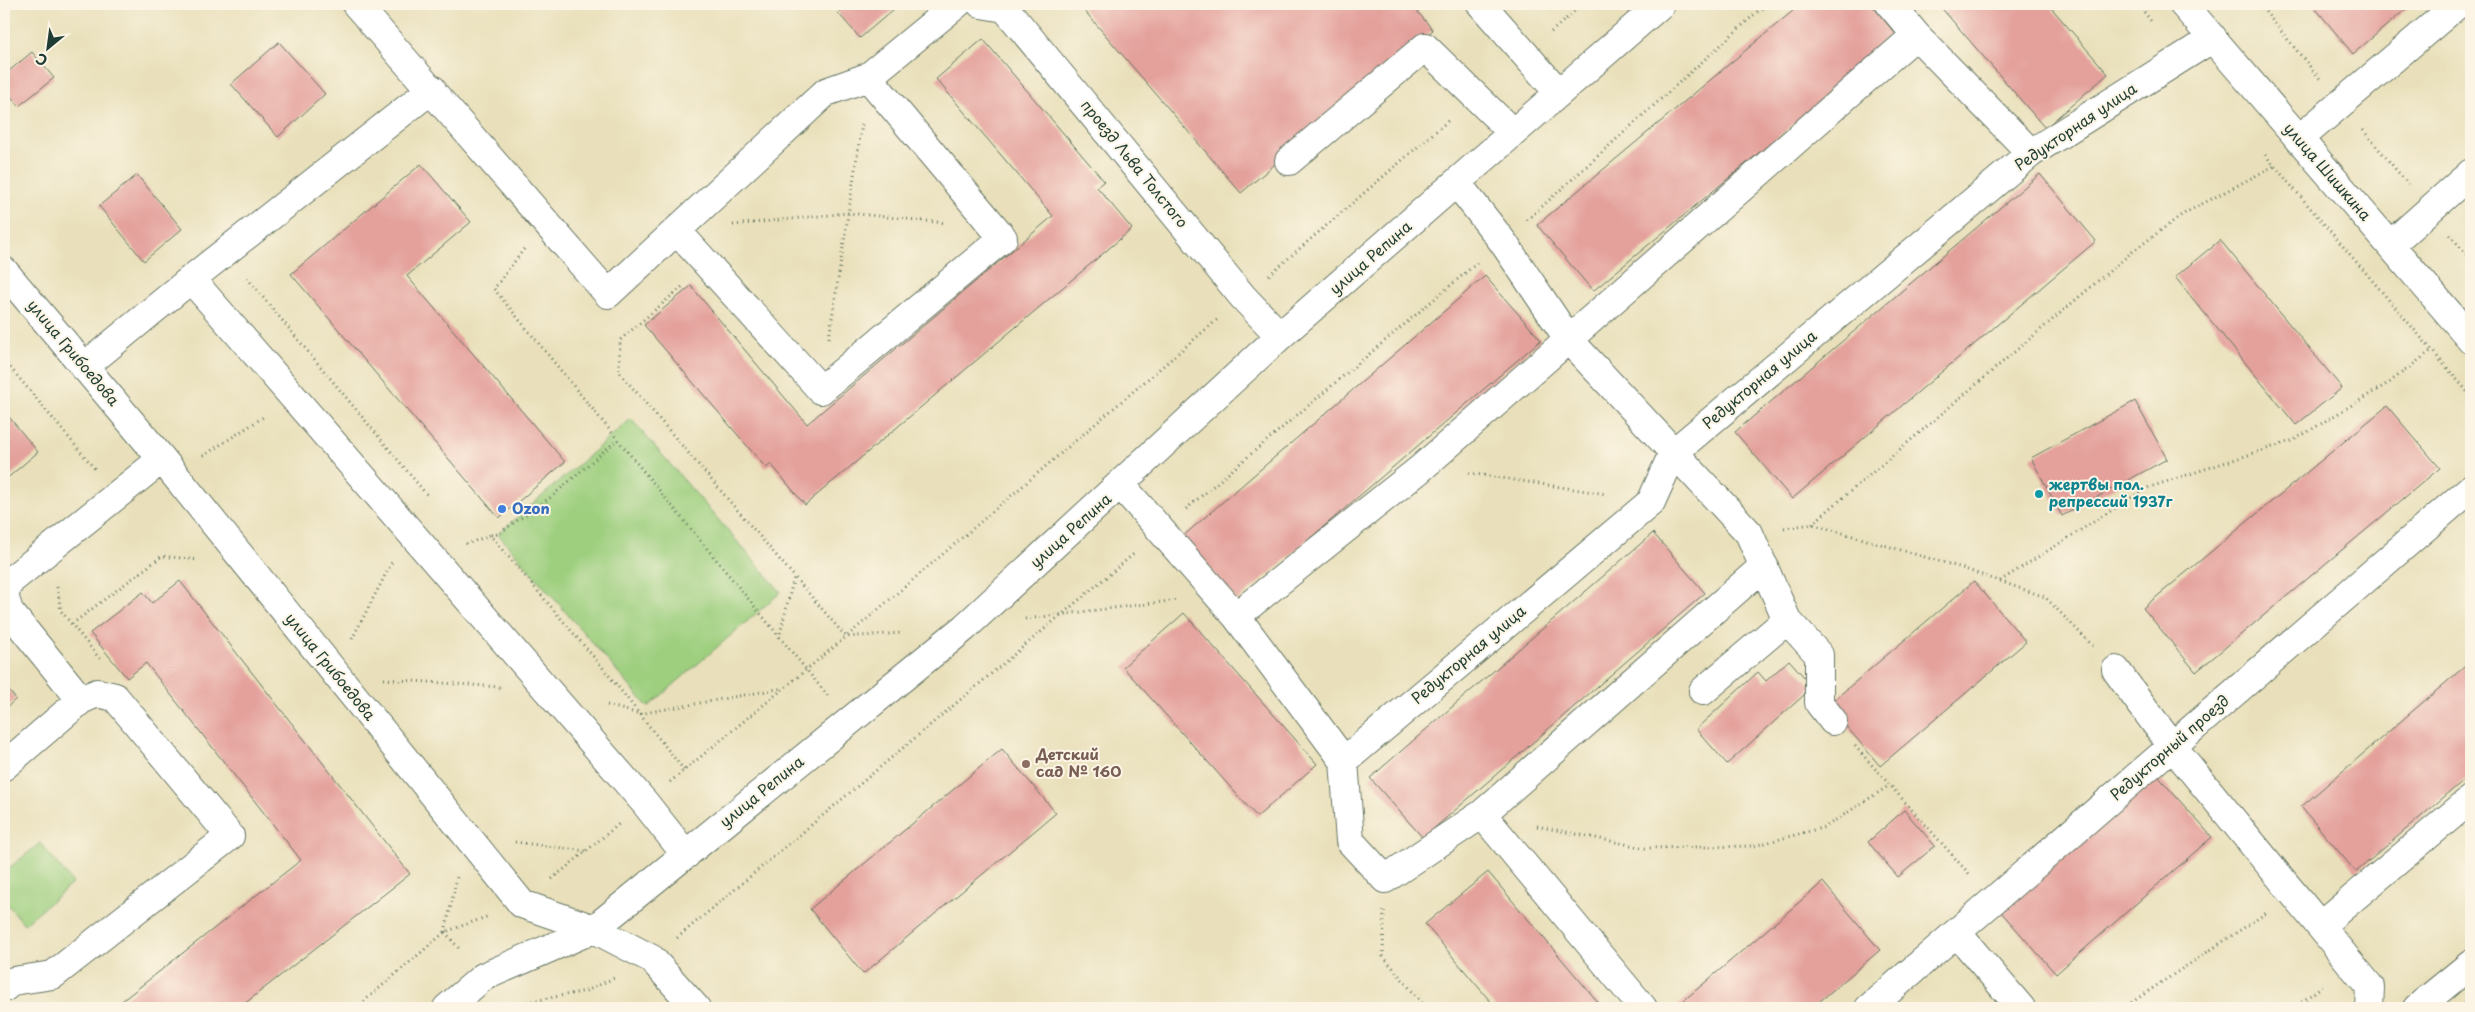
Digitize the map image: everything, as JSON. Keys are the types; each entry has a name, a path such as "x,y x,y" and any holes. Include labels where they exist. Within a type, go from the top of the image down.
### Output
{"street":[{"path":"356,4 432,89 608,294 826,92 868,77 957,4"},
{"name":"проезд Льва Толстого","path":"981,4 1005,8 1243,297 1280,336"},
{"path":"1481,4 1558,93"},
{"name":"улица Репина","path":"447,1008 484,977 594,929 964,628 1121,485 1280,336 1661,4"},
{"path":"1890,4 1916,35 2031,153"},
{"name":"улица Шишкина","path":"2183,4 2471,339"},
{"path":"2299,139 2458,4"},
{"path":"1228,607 1419,470 1916,35"},
{"name":"Редукторная улица","path":"1344,761 1651,502 1674,453 2031,153 2213,38"},
{"path":"1289,161 1425,46 1513,133"},
{"path":"677,231 820,390 1003,238 868,77"},
{"path":"84,367 191,279 432,89"},
{"path":"2390,245 2428,208 2471,173"},
{"path":"1457,183 1503,242 1569,340 1749,533 1787,620 1819,655 1820,702 1833,721"},
{"name":"улица Грибоедова","path":"4,271 162,459 522,904"},
{"path":"191,279 645,803 686,855"},
{"path":"81,700 9,611 4,595 10,581 162,459"},
{"path":"1121,485 1228,607 1344,761 1350,841 1385,879 1482,814 1764,566"},
{"name":"Редукторный проезд","path":"1869,1008 2471,488"},
{"path":"1703,691 1787,620"},
{"path":"2116,670 2172,746 2370,987 2369,1008"},
{"path":"4,766 81,700 97,693 115,697 230,836 53,975 13,980 4,988"},
{"path":"2320,926 2471,799"},
{"path":"1482,814 1642,1008"},
{"path":"522,904 594,929 652,959 696,1008"},
{"path":"1957,933 2021,1008"},
{"path":"2418,1008 2471,964"}],"path":[{"path":"1525,56 1583,4"},
{"path":"2259,4 2471,260"},
{"path":"356,1008 445,932 522,904 846,637 1476,96"},
{"path":"820,390 863,121"},
{"path":"1812,524 2132,252 2183,214 2274,166"},
{"path":"677,231 848,213 994,227"},
{"path":"526,244 494,289 850,722"},
{"path":"708,264 620,340 619,372 846,637"},
{"path":"241,271 431,500"},
{"path":"1999,581 2147,488 2294,440 2390,382 2432,350"},
{"path":"4,360 116,495"},
{"path":"162,459 194,461 230,441 293,397"},
{"path":"461,537 467,544 490,535 498,534 551,497 617,440"},
{"path":"1419,470 1479,473 1651,502"},
{"path":"349,646 425,493"},
{"path":"1749,533 1812,524 1999,581 2045,597 2116,670"},
{"path":"490,535 684,770"},
{"path":"64,537 54,573 61,611 101,660"},
{"path":"72,624 162,556 206,561"},
{"path":"779,638 794,576"},
{"path":"1019,620 1148,603 1228,607"},
{"path":"846,637 905,633"},
{"path":"639,714 785,688"},
{"path":"1833,721 1994,901"},
{"path":"1482,814 1645,848 1754,846 1825,827 1890,785"},
{"path":"509,841 586,851"},
{"path":"445,932 458,874"},
{"path":"1385,879 1384,956 1426,1008"},
{"path":"2123,1008 2294,894"}],"green space":[{"path":"631,419 781,592 648,707 498,534"},
{"path":"40,843 73,883 24,924 4,900 4,872"}],"building":[{"path":"848,4 900,4 860,38 838,13"},
{"path":"1090,4 1411,4 1433,30 1241,193 1083,9"},
{"path":"1801,4 1871,4 1898,37 1593,291 1537,225"},
{"path":"1938,4 2048,4 2108,74 2045,128"},
{"path":"2312,4 2412,4 2353,54"},
{"path":"983,39 1104,181 1097,187 1132,229 805,505 771,464 766,468 644,325 691,286 807,424 1053,216 936,79"},
{"path":"279,42 325,94 278,137 231,84"},
{"path":"32,52 54,78 19,106 4,88 4,75"},
{"path":"421,164 471,222 407,276 565,462 499,518 291,274"},
{"path":"2040,174 2096,241 1792,499 1735,432"},
{"path":"137,175 182,229 144,261 99,206"},
{"path":"2220,240 2342,388 2296,425 2175,277"},
{"path":"1485,276 1541,340 1237,601 1182,537"},
{"path":"2135,401 2167,459 2062,516 2031,458"},
{"path":"2387,406 2440,468 2196,672 2143,608"},
{"path":"4,411 38,452 4,481"},
{"path":"1653,533 1705,593 1423,838 1370,778"},
{"path":"180,581 410,874 239,1008 113,1008 301,860 146,663 127,678 90,633 143,592 152,603"},
{"path":"1974,581 2026,642 1880,766 1828,705"},
{"path":"1184,613 1317,764 1257,817 1123,667"},
{"path":"1789,660 1813,687 1727,764 1696,729 1758,672 1766,681"},
{"path":"2471,661 2471,774 2356,872 2301,807"},
{"path":"4,685 16,699 4,710"},
{"path":"1002,749 1056,813 863,974 810,909"},
{"path":"2156,774 2212,837 2056,974 2000,911"},
{"path":"1904,810 1935,846 1898,877 1868,842"},
{"path":"1488,872 1603,1008 1496,1008 1425,924"},
{"path":"1823,882 1880,950 1812,1008 1675,1008"},
{"path":"2471,998 2471,1008 2459,1008"}],"place":[{"name":"жертвы пол. репрессий 1937г","path":"2039,494"},
{"name":"Ozon","path":"502,509"},
{"name":"Детский сад № 160","path":"1026,764"}]}
